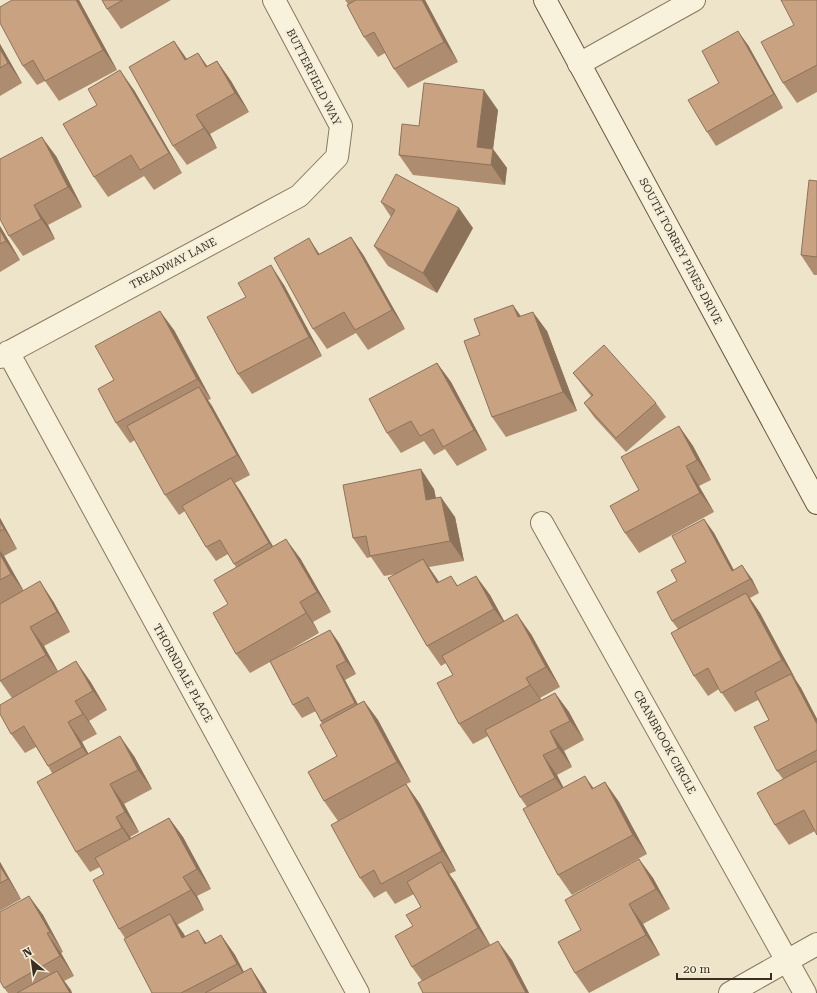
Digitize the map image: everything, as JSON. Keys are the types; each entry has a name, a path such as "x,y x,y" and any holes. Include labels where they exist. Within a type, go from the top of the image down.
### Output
{"street":[{"name":"BUTTERFIELD WAY","path":"274,0 341,126 337,157"},
{"name":"SOUTH TORREY PINES DRIVE","path":"545,0 817,503"},
{"path":"579,64 694,0"},
{"name":"TREADWAY LANE","path":"4,354 299,196 337,157"},
{"name":"THORNDALE PLACE","path":"4,354 358,993"},
{"name":"CRANBROOK CIRCLE","path":"542,523 805,993"},
{"path":"730,993 817,944"}],"building":[{"path":"12,0 76,0 103,50 45,81 33,60 23,66 0,23 0,7"},
{"path":"102,0 123,0 107,9"},
{"path":"356,0 422,0 444,42 394,69 374,32 364,37 347,5"},
{"path":"781,0 817,0 817,65 783,83 761,42 794,25"},
{"path":"738,31 774,94 707,132 688,100 719,83 702,51"},
{"path":"174,41 185,60 198,53 206,67 217,61 235,93 196,115 204,128 173,146 129,67"},
{"path":"0,49 8,63 0,68"},
{"path":"120,70 169,153 140,170 131,155 94,177 63,124 97,105 88,89"},
{"path":"424,83 484,90 477,147 493,149 491,165 399,155 402,124 419,126"},
{"path":"42,137 68,187 34,205 41,219 9,236 0,219 0,159"},
{"path":"396,174 459,208 423,273 374,246 395,210 381,202"},
{"path":"809,180 817,181 817,257 801,255"},
{"path":"0,230 6,241 0,244"},
{"path":"351,237 392,310 355,330 344,312 313,329 274,258 309,238 318,255"},
{"path":"271,265 309,337 238,374 207,317 246,297 238,283"},
{"path":"513,305 518,317 533,312 563,392 492,417 464,341 480,335 474,319"},
{"path":"160,311 197,379 116,423 98,389 114,380 95,346"},
{"path":"604,345 656,403 616,438 584,403 593,395 573,373"},
{"path":"437,363 474,430 443,447 433,429 420,436 411,421 387,433 369,399"},
{"path":"199,387 237,455 165,495 127,426"},
{"path":"679,426 697,460 686,466 700,493 625,533 610,506 639,490 621,457"},
{"path":"421,469 426,500 441,497 450,541 370,556 366,536 353,538 343,485"},
{"path":"231,478 269,543 234,564 220,540 206,547 182,506"},
{"path":"704,519 732,571 742,565 750,579 672,621 657,592 677,581 671,570 686,562 672,536"},
{"path":"0,522 4,529 0,531"},
{"path":"286,539 317,592 300,602 306,613 236,654 213,613 228,604 214,580"},
{"path":"0,554 11,574 0,580"},
{"path":"423,559 437,583 451,576 457,586 476,576 494,609 427,646 388,578"},
{"path":"40,581 57,612 30,627 46,655 0,681 0,604"},
{"path":"746,593 782,660 721,693 708,668 694,676 671,633"},
{"path":"517,614 546,667 526,678 530,685 459,724 437,683 453,675 442,656"},
{"path":"330,630 346,661 336,666 355,703 321,721 308,697 293,705 270,661"},
{"path":"76,661 93,691 75,701 83,714 68,722 82,747 48,766 24,726 11,734 0,714 0,705"},
{"path":"791,674 817,724 817,750 777,771 754,727 769,720 755,692"},
{"path":"555,693 570,721 550,731 558,748 543,755 555,778 520,797 485,730"},
{"path":"364,701 397,762 324,801 308,772 337,756 320,725"},
{"path":"120,736 138,770 110,784 125,812 116,817 122,828 76,852 37,782"},
{"path":"817,761 817,835 804,810 775,825 757,793"},
{"path":"585,776 592,789 605,782 633,835 558,875 523,809"},
{"path":"406,784 442,851 381,884 374,870 360,878 331,825"},
{"path":"169,818 197,869 183,877 191,890 119,929 93,880 104,874 95,858"},
{"path":"639,859 656,889 629,904 646,935 575,973 558,942 581,930 565,900"},
{"path":"441,862 478,928 412,967 395,936 413,926 406,915 421,907 407,882"},
{"path":"0,866 8,879 0,883"},
{"path":"29,896 50,932 47,933 60,956 4,988 0,981 0,912"},
{"path":"170,914 182,938 198,930 205,944 221,935 237,964 181,993 152,993 124,939"},
{"path":"498,941 526,993 423,993 418,983"},
{"path":"251,968 264,993 205,993"},
{"path":"57,971 70,993 17,993"}]}
